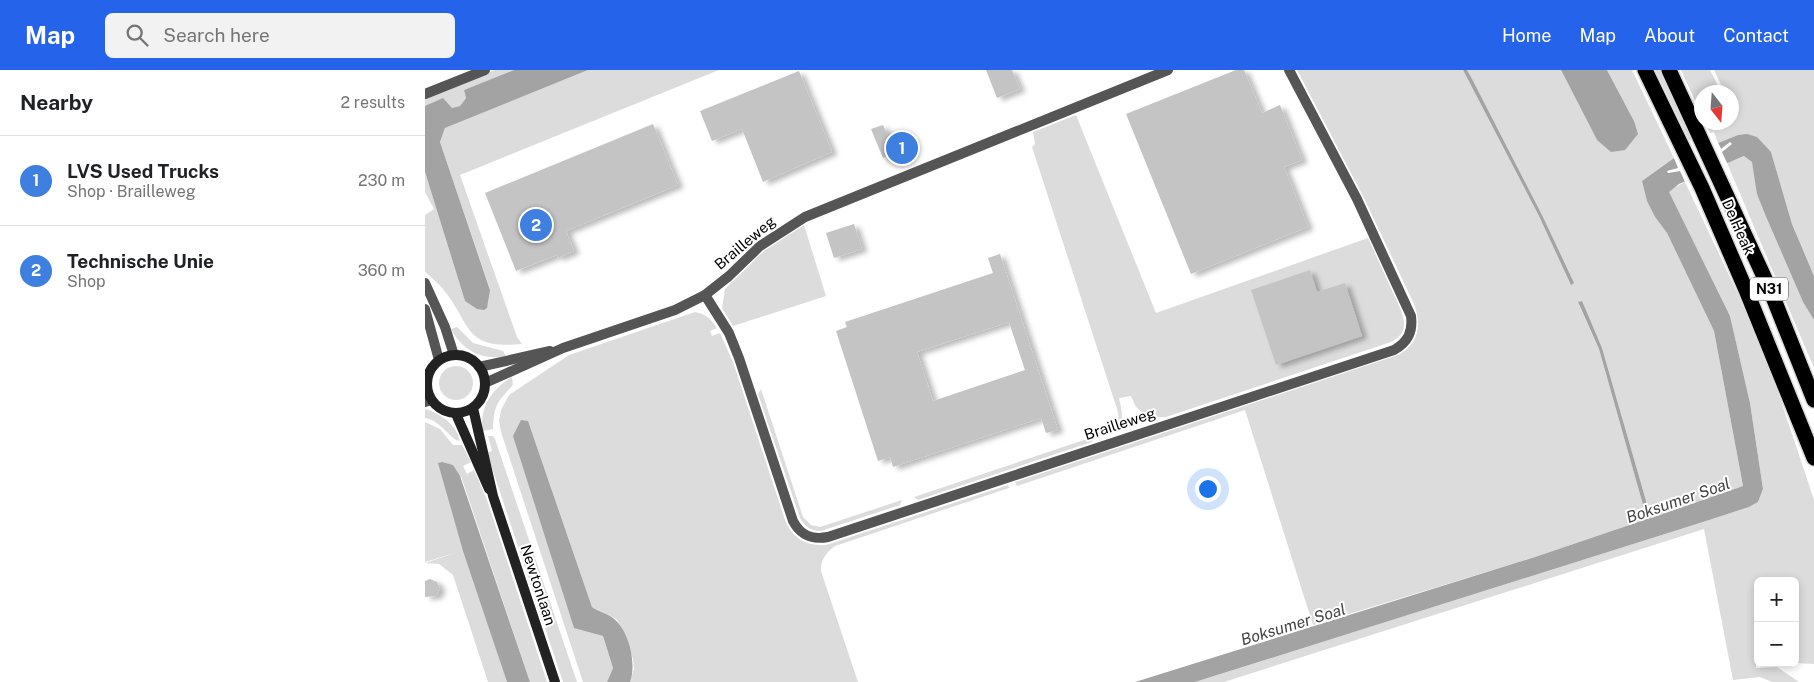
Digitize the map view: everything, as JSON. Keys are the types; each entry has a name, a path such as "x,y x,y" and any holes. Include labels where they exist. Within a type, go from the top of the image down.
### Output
{"highway":[{"name":"De Heak","path":"1645,70 1702,188 1746,290 1814,458"},
{"name":"De Heak","path":"1669,70 1702,137 1771,292 1814,400"}],"street":[{"path":"425,94 485,70"},
{"name":"Brailleweg","path":"485,383 563,348 675,310 705,295 729,276 760,246 805,217 1168,70"},
{"name":"Brailleweg","path":"705,295 729,333 739,358 793,522 801,533 813,538 828,537 1394,350 1402,346 1409,336 1411,316 1357,199 1289,70"},
{"path":"425,283 445,327 454,355"},
{"path":"425,309 439,360"},
{"name":"Brailleweg","path":"479,367 563,348"},
{"path":"454,355 472,360 479,367 485,383 480,401 473,408 456,414 438,408 428,401 426,384 432,367 439,360 454,355"},
{"name":"Newtonlaan","path":"473,408 493,496 555,682"},
{"name":"Newtonlaan","path":"456,414 472,454 493,496"}],"shaded area":[{"path":"495,70 514,70 464,90 466,98 460,106 452,108 447,105 425,106 425,98"},
{"path":"514,70 588,70 445,128 440,142 490,290 487,308 484,310 477,309 465,301 425,172 425,106 443,98 452,108 460,106 466,98 464,90"},
{"path":"588,70 719,70 460,175 517,337 522,344 503,345 488,343 478,338 471,331 442,288 425,272 425,215 434,209 425,192 425,172 465,301 490,289 440,142 445,128"},
{"path":"1297,70 1463,70 1539,216 1571,284 1573,283 1542,215 1467,70 1561,70 1597,140 1634,121 1607,70 1632,70 1674,158 1642,181 1647,200 1655,217 1667,233 1714,331 1743,486 1651,518 1602,348 1581,301 1578,303 1599,349 1647,519 1535,557 1313,625 1245,410 1017,486 1015,482 1398,355 1405,351 1414,340 1417,333 1418,319 1414,304 1363,196"},
{"path":"1463,70 1467,70 1472,79 1542,215 1574,283 1571,285 1539,216"},
{"path":"1561,70 1607,70 1634,121 1638,134 1625,150 1611,152 1597,140"},
{"path":"1655,70 1660,70 1693,139 1689,140"},
{"path":"1681,70 1710,70 1718,85 1694,85 1694,99"},
{"path":"1714,70 1814,70 1814,276 1792,224 1771,152 1738,135 1718,143 1714,132 1710,133 1708,130 1739,130 1739,85 1721,85"},
{"path":"1076,115 1156,313 1368,238 1401,310 1404,325 1400,336 1391,342 1166,417 1147,417 1136,407 1131,396 1119,398 1122,414 1121,424 1118,429 1108,434 1106,432 1116,425 1118,412 1032,147 1035,144 1033,132"},
{"path":"1747,134 1757,137 1771,152 1792,224 1814,276 1814,320 1803,302 1757,194 1752,162 1744,156 1679,184 1669,192 1730,316 1750,403 1763,489 1758,502 1749,507 1703,522 1195,682 1135,682 1535,557 1647,519 1599,349 1578,302 1582,301 1602,348 1651,518 1743,486 1714,331 1667,233 1655,217 1647,201 1642,181 1674,158 1679,168 1721,149 1718,143 1738,135"},
{"path":"1745,156 1752,162 1767,219 1803,302 1814,320 1814,368 1727,163"},
{"path":"1685,182 1746,311 1775,383 1814,500 1814,664 1799,663 1799,577 1754,577 1754,667 1777,667 1799,682 1772,682 1760,677 1733,680 1704,529 1224,682 1195,682 1703,522 1749,507 1758,502 1763,489 1750,403 1730,316 1668,191"},
{"path":"804,225 826,296 733,326 722,308 725,289 764,251"},
{"path":"695,312 705,316 715,325 717,328 710,331 712,336 720,333 733,362 785,520 796,537 806,543 826,545 1008,485 1009,488 835,546 827,554 823,560 821,571 858,682 630,682 634,669 633,659 622,628 616,619 592,607 528,421 594,633 603,636 613,668 607,682 583,682 501,432 499,421 501,410 509,395 569,355"},
{"path":"457,327 473,343 503,351 506,356 489,357 467,348 451,329"},
{"path":"456,366 468,371 473,383 468,395 456,400 444,395 439,383 444,371"},
{"path":"512,377 513,385 497,404 493,429 483,431 482,423 485,407 498,387"},
{"path":"761,389 803,517 811,525 820,527 902,500 900,505 821,531 806,526 800,518 758,394"},
{"path":"425,409 447,420 452,425 460,441 453,438 436,423 425,418"},
{"path":"521,420 528,421 592,607 619,623 627,639 633,666 630,682 607,682 613,668 603,636 574,628 513,436"},
{"path":"425,422 440,429 453,445 462,445 471,462 463,466 467,474 474,470 486,497 547,682 530,682 461,476 452,512 507,682 488,682 453,575 439,564 425,563 458,552 425,562"},
{"path":"488,436 493,436 495,439 577,682 563,682 491,465 488,452 492,451"},
{"path":"1093,437 1092,442 918,500 914,497"},
{"path":"442,462 453,465 460,476 530,682 507,682 463,551 438,463"}],"pier":[{"path":"1717,141 1721,149 1730,142 1732,144 1722,152 1728,165 1686,184 1680,171 1668,173 1667,171 1678,168 1673,155 1676,156 1680,165 1687,163 1714,151 1718,148"}],"building":[{"path":"986,70 1012,70 1020,89 997,98"},
{"path":"1236,70 1244,70 1262,113 1280,105 1302,160 1284,167 1308,227 1191,274 1126,114"},
{"path":"799,71 832,152 763,182 742,129 712,141 700,111"},
{"path":"653,124 678,185 566,231 574,251 558,258 557,255 516,271 485,193"},
{"path":"883,125 890,141 901,137 905,149 883,158 871,129"},
{"path":"854,224 862,249 834,258 826,233"},
{"path":"1000,254 1058,430 1046,433 1041,418 893,467 890,457 878,461 836,331 847,327 845,322 993,273 988,258","holes":["1009,322 1025,370 933,401 917,352"]},
{"path":"1310,270 1317,292 1345,283 1362,336 1276,365 1251,290"},
{"path":"430,579 437,582 440,589 436,596 425,597 425,581"}],"place":[{"name":"LVS Used Trucks","path":"902,148"},
{"name":"Technische Unie","path":"536,225"}],"water label":[{"name":"Boksumer Soal","path":"1678,500"},
{"name":"Boksumer Soal","path":"1293,624"}]}
